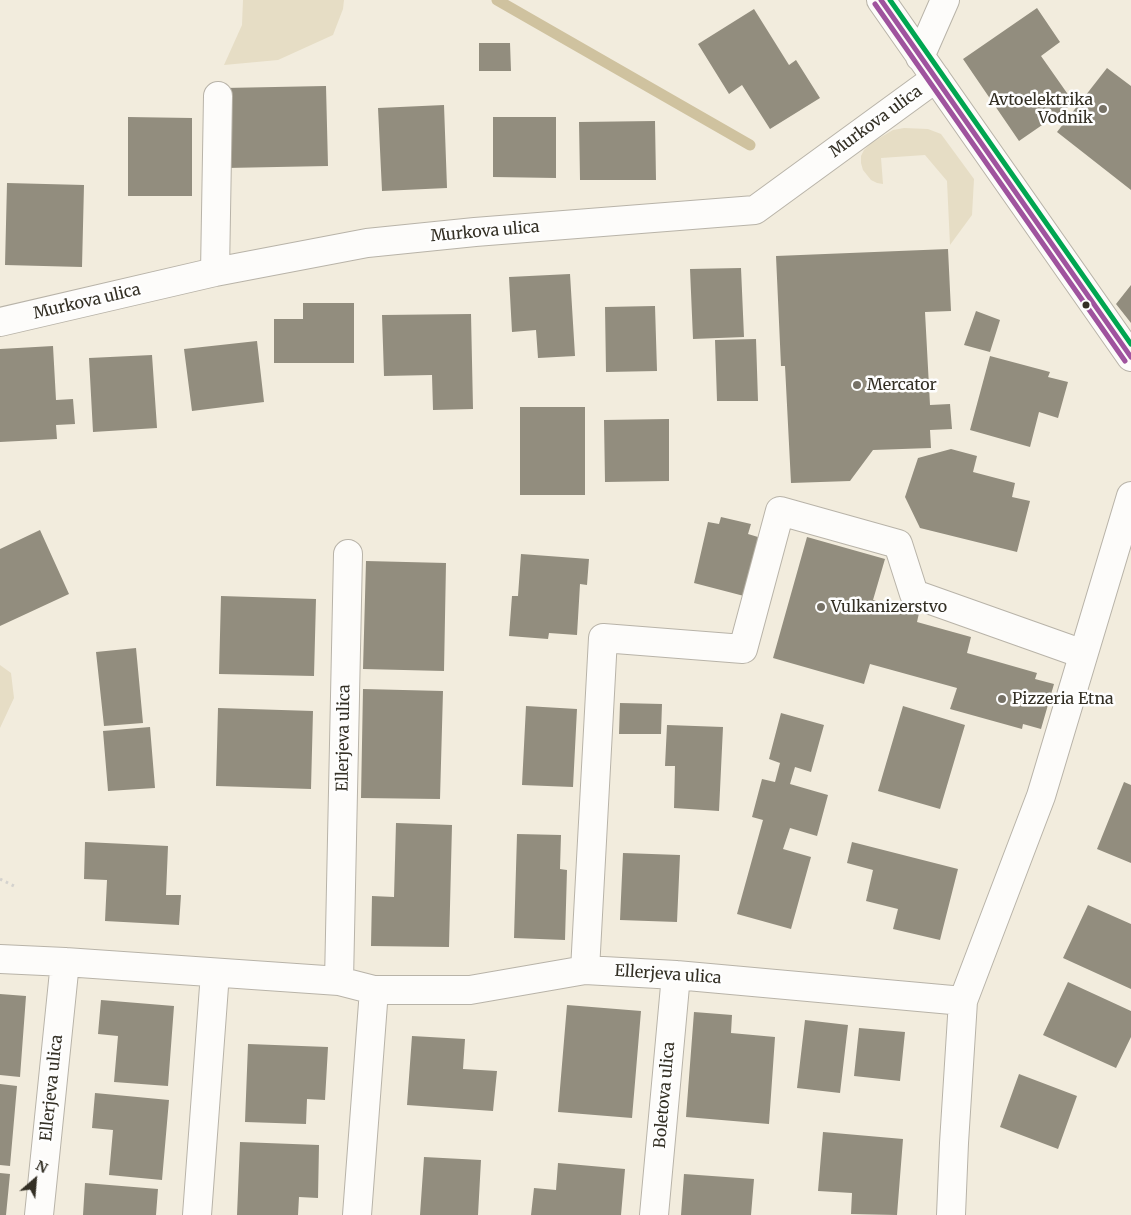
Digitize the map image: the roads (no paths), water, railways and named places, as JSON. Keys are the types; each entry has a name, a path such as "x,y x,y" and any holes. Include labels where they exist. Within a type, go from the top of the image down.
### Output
{"street":[{"path":"881,0 1131,358"},
{"path":"920,57 945,0"},
{"name":"Murkova ulica","path":"0,322 215,272 367,243 476,232 755,210 936,78"},
{"path":"215,272 218,96"},
{"path":"952,1215 954,1143 963,1001 1041,796 1131,496"},
{"path":"585,970 603,638 743,649 780,511 898,544 914,594 1083,654"},
{"name":"Ellerjeva ulica","path":"339,981 348,554"},
{"name":"Ellerjeva ulica","path":"0,959 339,981 374,990 470,990 585,970 676,975 963,1001"},
{"name":"Ellerjeva ulica","path":"39,1215 65,962"},
{"path":"197,1215 215,973"},
{"name":"Boletova ulica","path":"654,1215 676,975"},
{"path":"357,1215 374,990"}],"waterway":[{"path":"497,0 750,145"}],"place":[{"name":"Avtoelektrika Vodnik","path":"1103,109"},
{"name":"Mercator","path":"857,385"},
{"name":"Vulkanizerstvo","path":"821,607"},
{"name":"Pizzeria Etna","path":"1002,699"}]}
